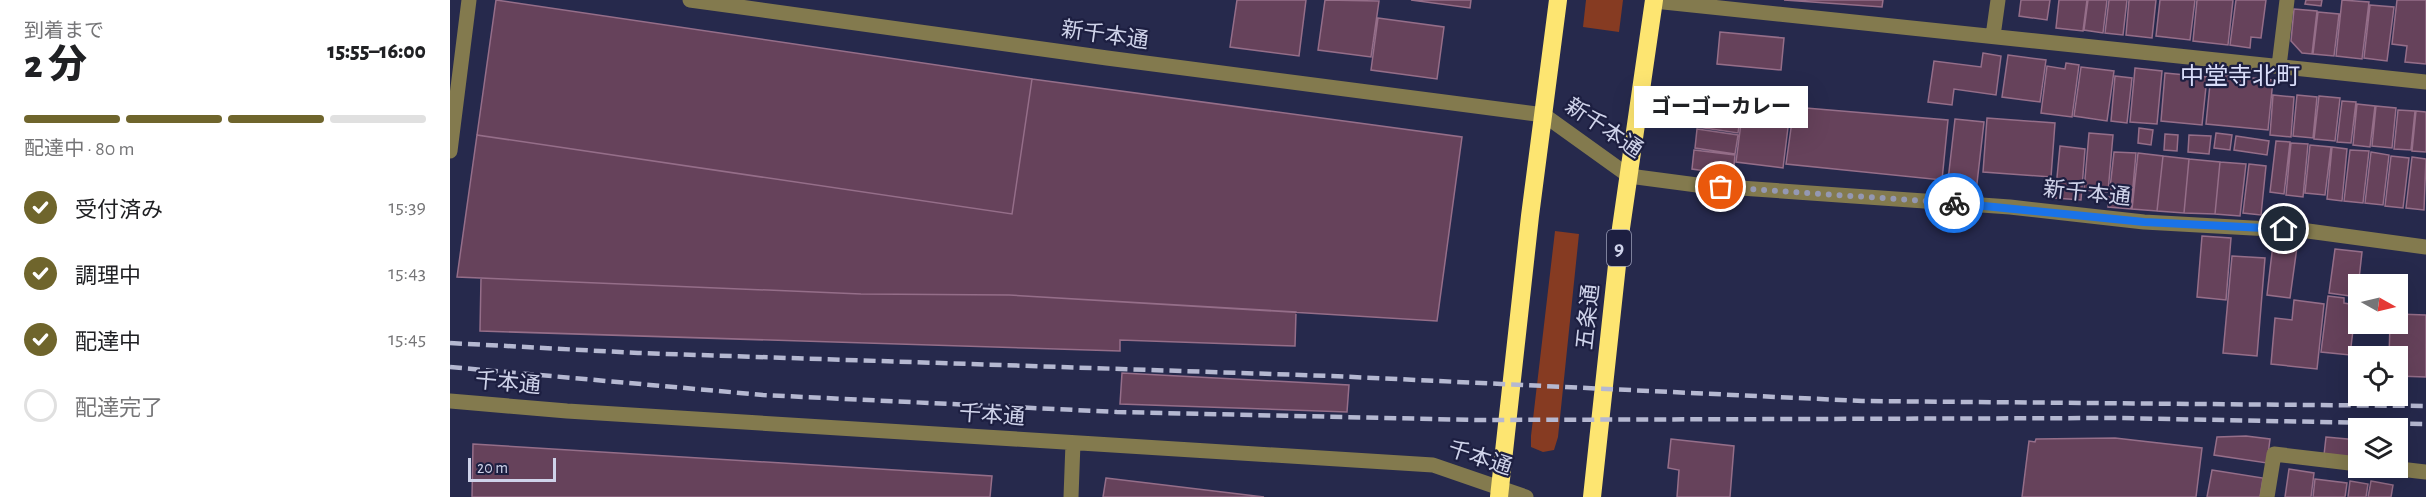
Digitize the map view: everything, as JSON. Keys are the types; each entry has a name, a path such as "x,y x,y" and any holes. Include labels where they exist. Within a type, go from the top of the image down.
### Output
{"highway":[{"path":"1499,492 1530,216 1558,0"},
{"name":"五条通","path":"1592,497 1629,176 1654,0"}],"street":[{"path":"450,151 470,0"},
{"name":"新千本通","path":"690,0 1544,115 1629,176 1697,185 2010,207 2144,222 2308,231 2426,247"},
{"path":"1654,0 2426,82"},
{"path":"1993,36 1998,0"},
{"path":"2278,66 2287,0"},
{"name":"千本通","path":"450,401 567,411 1433,465 1499,492 1526,497"},
{"path":"1071,497 1073,443"},
{"path":"2267,497 2274,454 2348,463"},
{"path":"2408,470 2426,472"}],"shaded area":[{"path":"1586,0 1623,0 1619,32 1583,27"},
{"path":"1555,231 1579,234 1558,437 1554,450 1543,452 1531,447 1531,436"}],"building":[{"path":"496,0 1032,79 1012,214 477,135"},
{"path":"1237,0 1306,0 1299,56 1230,47"},
{"path":"1325,0 1379,1 1371,57 1318,50"},
{"path":"1411,0 1471,0 1470,8"},
{"path":"1784,0 1883,0 1882,7"},
{"path":"2021,0 2050,0 2047,20 2019,16"},
{"path":"2059,0 2087,0 2083,31 2056,28"},
{"path":"2088,0 2107,0 2103,33 2084,30"},
{"path":"2109,0 2127,0 2123,35 2105,33"},
{"path":"2129,0 2156,0 2152,38 2126,35"},
{"path":"2160,0 2195,0 2190,40 2156,36"},
{"path":"2197,0 2233,0 2228,45 2193,41"},
{"path":"2236,0 2266,0 2261,38 2251,37 2250,48 2230,45"},
{"path":"2306,0 2322,0 2321,6 2305,4"},
{"path":"2342,0 2369,2 2362,59 2336,56"},
{"path":"2397,0 2426,0 2426,64 2405,62 2407,46 2392,44"},
{"path":"2370,5 2394,7 2387,61 2364,58"},
{"path":"2294,9 2317,11 2312,54 2302,53 2291,41"},
{"path":"2318,12 2339,14 2334,56 2313,54"},
{"path":"1378,18 1444,27 1437,79 1371,70"},
{"path":"1720,32 1784,38 1781,70 1717,64"},
{"path":"1983,53 2001,56 1996,95 1954,89 1952,105 1928,102 1934,61 1981,67"},
{"path":"2008,55 2046,60 2040,102 2002,97"},
{"path":"2066,63 2079,65 2072,117 2041,113 2047,66 2065,69"},
{"path":"2081,67 2114,71 2107,121 2074,116"},
{"path":"2135,68 2162,71 2157,124 2130,122"},
{"path":"2165,73 2207,77 2202,125 2161,121"},
{"path":"2211,74 2273,80 2268,130 2206,124"},
{"path":"2115,76 2132,78 2127,123 2111,121"},
{"path":"1032,79 1462,137 1437,321 1009,295 861,294 457,277 477,135 1012,214"},
{"path":"2273,95 2294,97 2291,137 2270,135"},
{"path":"2297,95 2317,97 2313,138 2293,136"},
{"path":"1708,96 1748,102 1748,99 1761,101 1758,120 1706,112"},
{"path":"2319,96 2340,98 2335,141 2314,139"},
{"path":"1773,101 1791,103 1783,168 1736,162 1741,123 1770,127"},
{"path":"2342,101 2356,102 2351,143 2337,142"},
{"path":"2357,104 2375,106 2370,147 2353,145"},
{"path":"2376,106 2396,108 2392,148 2372,146"},
{"path":"1794,107 1948,120 1942,180 1786,164"},
{"path":"2398,110 2415,111 2411,150 2394,149"},
{"path":"2416,111 2426,112 2426,152 2412,151"},
{"path":"1700,112 1740,118 1738,133 1698,127"},
{"path":"1987,118 2055,123 2051,177 1983,172"},
{"path":"1955,119 1984,122 1976,192 1947,189"},
{"path":"2139,128 2153,130 2151,145 2138,143"},
{"path":"1697,129 1738,135 1735,154 1695,148"},
{"path":"2089,133 2113,135 2108,192 2084,190"},
{"path":"2216,133 2232,135 2230,150 2214,148"},
{"path":"2165,134 2178,135 2177,151 2164,150"},
{"path":"2189,135 2211,136 2209,154 2188,152"},
{"path":"2236,136 2269,141 2267,155 2234,150"},
{"path":"2276,141 2290,142 2284,194 2270,192"},
{"path":"2291,143 2308,144 2303,197 2286,195"},
{"path":"2310,145 2331,147 2325,195 2305,193"},
{"path":"2060,146 2085,149 2081,200 2055,198"},
{"path":"2332,147 2347,149 2342,201 2327,199"},
{"path":"1694,150 1735,155 1733,175 1692,169"},
{"path":"2350,150 2369,151 2363,203 2344,201"},
{"path":"2114,152 2136,153 2131,209 2108,207"},
{"path":"2371,152 2389,155 2383,205 2365,203"},
{"path":"2138,153 2163,156 2157,211 2132,209"},
{"path":"2163,156 2189,159 2184,213 2157,211"},
{"path":"2391,156 2409,158 2403,208 2385,206"},
{"path":"2412,157 2426,159 2424,210 2406,208"},
{"path":"2189,159 2220,162 2215,214 2184,213"},
{"path":"2220,162 2246,164 2240,216 2215,214"},
{"path":"2249,164 2266,166 2261,215 2243,213"},
{"path":"2202,236 2231,238 2226,300 2197,297"},
{"path":"2273,244 2297,247 2290,298 2267,295"},
{"path":"2335,249 2362,252 2360,274 2348,274 2348,296 2329,293"},
{"path":"2232,256 2265,258 2257,356 2223,353"},
{"path":"481,278 861,294 1009,295 1296,312 1295,346 1120,340 1120,351 480,331"},
{"path":"2328,296 2344,298 2344,303 2348,304 2348,334 2353,334 2351,346 2348,346 2348,355 2321,352"},
{"path":"2294,300 2324,304 2317,369 2271,364 2275,318 2292,320"},
{"path":"2408,314 2426,315 2426,377 2408,376 2408,346 2389,346 2390,334 2408,334"},
{"path":"1122,373 1349,385 1347,412 1120,404"},
{"path":"2246,436 2270,439 2267,463 2214,455 2217,437"},
{"path":"2326,437 2348,439 2348,457 2324,455"},
{"path":"2115,438 2202,448 2196,497 2022,497 2029,441"},
{"path":"1671,439 1734,446 1730,497 1677,497 1679,470 1668,468"},
{"path":"473,444 992,476 990,497 472,497"},
{"path":"2289,469 2314,473 2311,497 2285,497"},
{"path":"2212,470 2263,478 2260,497 2207,497"},
{"path":"1106,478 1264,497 1103,497"},
{"path":"2315,479 2347,483 2345,497 2313,497"},
{"path":"2350,481 2368,484 2366,497 2348,497"},
{"path":"2371,481 2393,485 2391,497 2368,497"}],"railway":[{"path":"450,343 638,353 1332,376 1862,401 2426,406"},
{"path":"450,367 763,395 1117,412 1476,420 2117,418 2426,424"}],"way so far":[{"path":"1721,187 1954,203"}],"place":[{"name":"ゴーゴーカレー","path":"1721,187"}],"district":[{"name":"中堂寺北町","path":"2240,77"}],"route":[{"path":"1954,203 2144,222 2284,229"}]}
